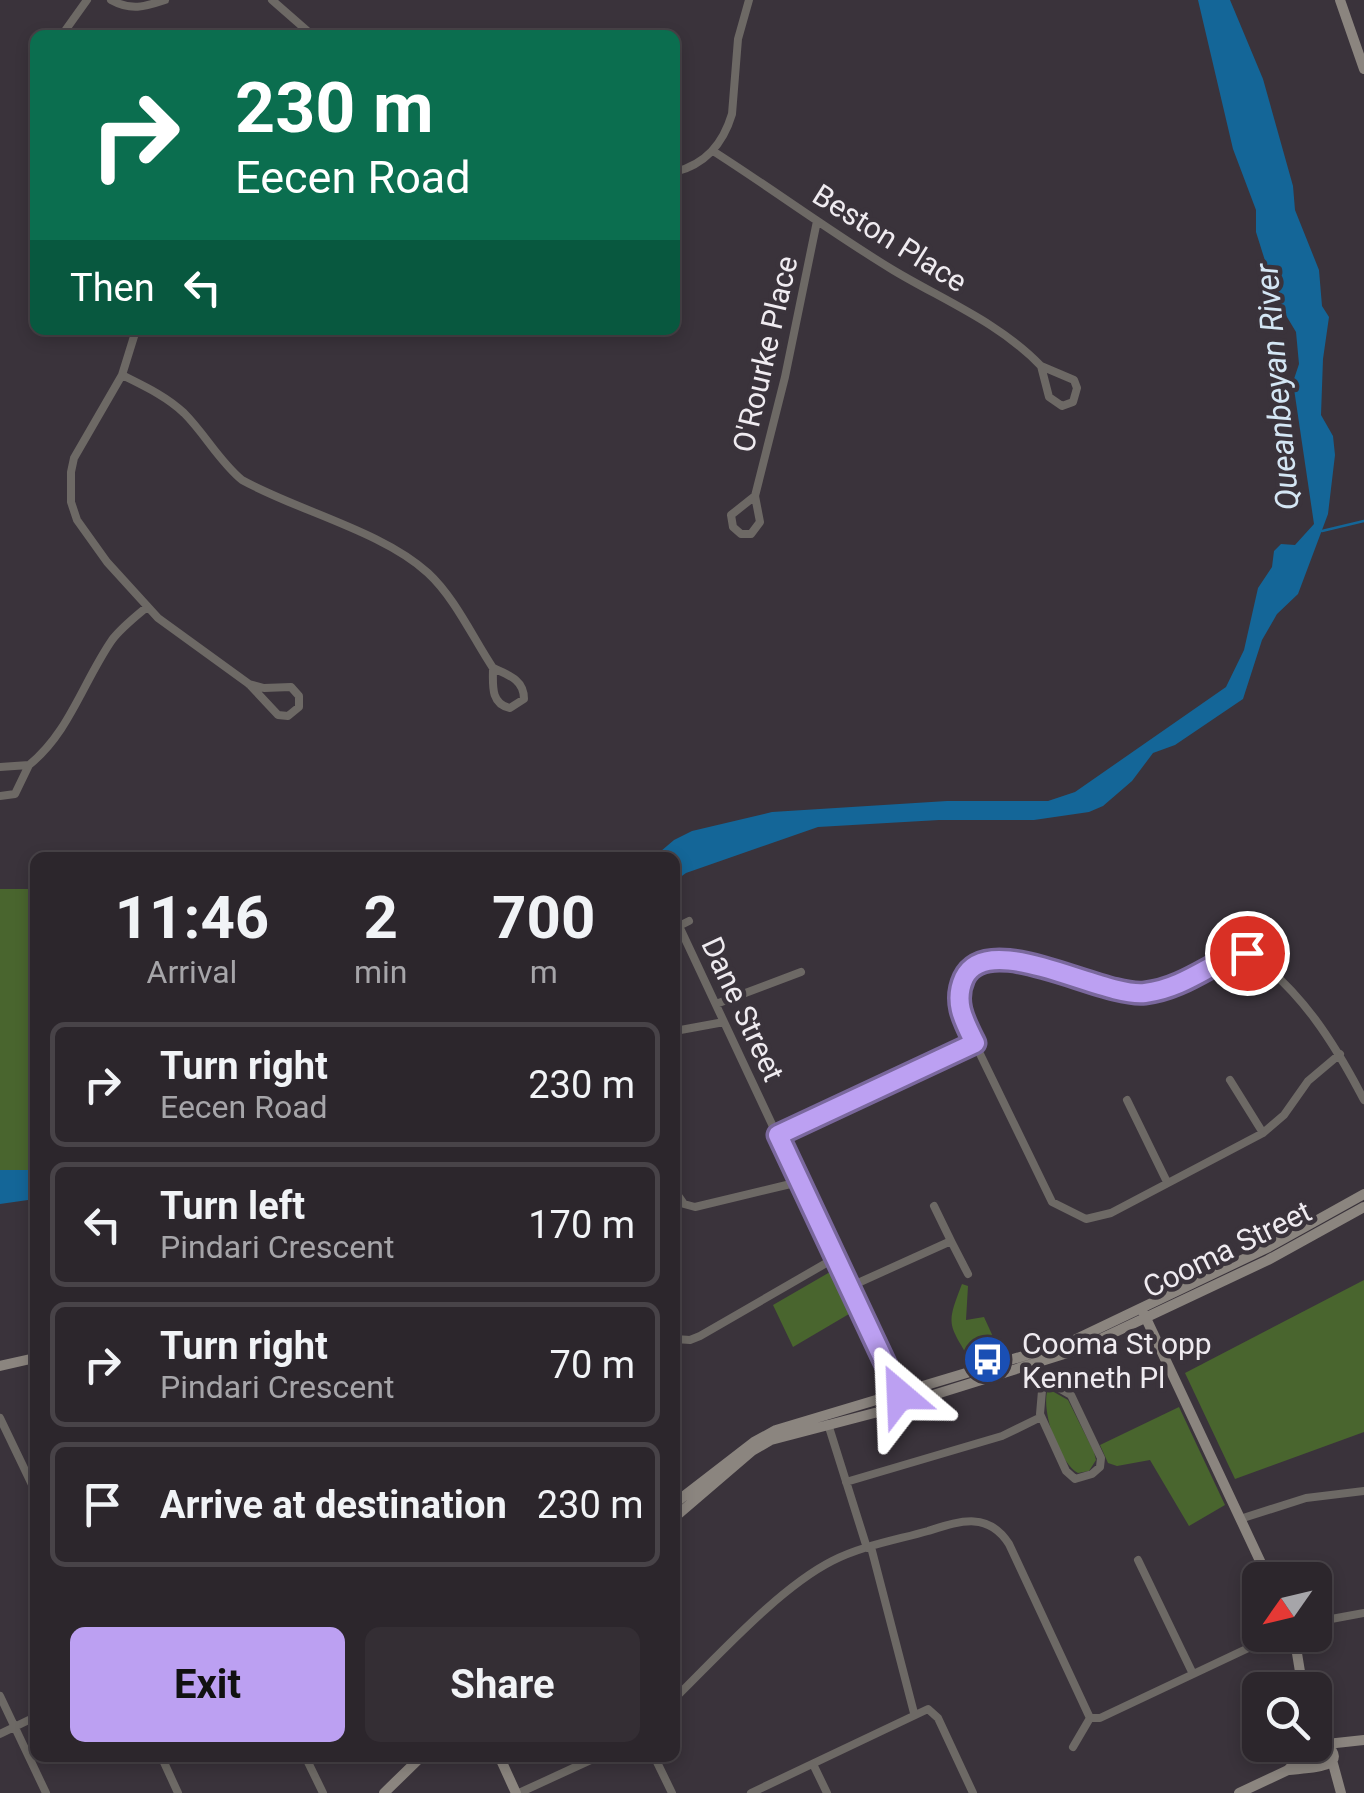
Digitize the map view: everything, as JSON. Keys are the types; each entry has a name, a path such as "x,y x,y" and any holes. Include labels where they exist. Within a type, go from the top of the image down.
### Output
{"main road":[{"path":"1340,0 1362,47 1364,68"},
{"name":"Cooma Street","path":"680,1513 762,1445 898,1393 1081,1348 1364,1194"},
{"name":"Cooma Street","path":"1144,1313 1268,1260 1364,1206"},
{"path":"1144,1313 1260,1562"},
{"name":"Cooma Street","path":"680,1499 766,1434 853,1418 947,1391 1037,1358"},
{"path":"0,1366 30,1359"},
{"path":"853,1418 898,1393 911,1398 947,1391"},
{"path":"1332,1743 1358,1741"},
{"path":"1338,1788 1332,1758 1358,1741"},
{"path":"388,1792 416,1762"},
{"path":"502,1762 518,1793"},
{"path":"1239,1793 1297,1762"},
{"path":"1311,1762 1338,1788"},
{"path":"1288,1770 1317,1767 1325,1762"}],"street":[{"path":"66,30 87,0"},
{"path":"111,0 128,8 165,0"},
{"path":"272,0 306,30"},
{"path":"680,170 701,162 713,151 732,114 738,39 749,0"},
{"name":"Beston Place","path":"713,151 894,270 998,330 1041,366 1074,380 1077,388 1073,402 1062,406 1049,397 1041,366"},
{"name":"O'Rourke Place","path":"755,496 731,514 732,527 741,534 751,534 758,527 760,514 755,496 786,378 818,221"},
{"path":"134,335 122,375 74,458 70,472 71,502 87,535 146,607 250,684 283,716 292,714 299,706 295,690 250,684"},
{"path":"122,375 183,412 242,480 406,556 429,574 494,668 522,686 524,699 520,704 510,708 497,701 494,668"},
{"path":"0,796 15,794 29,765 48,750 115,636 146,607"},
{"path":"270,706 270,695 280,686"},
{"path":"0,767 29,765"},
{"name":"Dane Street","path":"680,926 689,921"},
{"name":"Dane Street","path":"680,928 898,1393"},
{"path":"1340,1054 1308,1081 1284,1115 1263,1133 1097,1218 1075,1216 1052,1202 960,1012 958,993 966,972 978,961 994,957 1112,990 1143,994 1180,984 1238,953 1247,953 1322,1026 1340,1054 1364,1099"},
{"path":"716,1004 800,972"},
{"path":"680,1031 724,1022"},
{"path":"778,1135 975,1043"},
{"path":"1230,1080 1263,1133"},
{"path":"1127,1100 1167,1182"},
{"path":"680,1198 684,1204 695,1206 799,1182"},
{"path":"934,1206 968,1274"},
{"path":"849,1287 951,1241"},
{"path":"680,1339 700,1336 835,1258"},
{"path":"1037,1358 1043,1379 1041,1417 1068,1474 1078,1479 1096,1471 1101,1465 1100,1455 1075,1402 1068,1392 1043,1379"},
{"path":"846,1482 1002,1436 1041,1417"},
{"path":"0,1418 30,1481"},
{"path":"827,1420 869,1548 914,1713"},
{"path":"1240,1519 1306,1498 1364,1491"},
{"path":"680,1693 762,1615 831,1561 967,1520 987,1523 1010,1544 1090,1718"},
{"path":"1138,1560 1193,1674"},
{"path":"1332,1619 1364,1613"},
{"path":"1090,1718 1100,1718 1242,1651"},
{"path":"0,1696 30,1760"},
{"path":"751,1793 914,1713 928,1710 938,1718 973,1793"},
{"path":"1073,1747 1090,1718"},
{"path":"0,1734 30,1719"},
{"path":"31,1762 46,1793"},
{"path":"164,1762 178,1793"},
{"path":"308,1762 323,1793"},
{"path":"518,1793 586,1762"},
{"path":"657,1762 672,1793"},
{"path":"813,1764 826,1793"}],"green space":[{"path":"0,889 30,889 30,1170 0,1170"},
{"path":"830,1272 849,1314 793,1347 773,1305"},
{"path":"1364,1280 1364,1432 1235,1479 1185,1373"},
{"path":"962,1284 968,1286 966,1320 984,1317 1000,1352 970,1360 957,1338 952,1316"},
{"path":"1047,1392 1068,1400 1094,1452 1096,1460 1089,1471 1078,1473 1064,1459 1047,1412"},
{"path":"1179,1407 1225,1505 1189,1526 1150,1460 1117,1466 1108,1463 1100,1445"}],"water":[{"path":"1198,0 1230,0 1263,79 1293,186 1295,210 1319,270 1322,306 1329,317 1321,415 1333,436 1335,455 1328,514 1298,594 1277,614 1262,640 1243,699 1175,745 1153,753 1132,781 1103,806 1089,812 1034,820 939,820 818,827 680,877 680,852 660,852 674,840 692,831 772,812 947,801 1048,801 1075,792 1226,687 1244,650 1258,588 1272,567 1274,551 1281,544 1295,545 1314,524 1293,382 1299,364 1296,332 1278,302 1256,232 1256,210 1233,149"},
{"path":"0,1170 30,1170 30,1200 0,1204"}],"waterway":[{"path":"1322,531 1364,521"}],"place":[{"name":"Cooma St opp Kenneth Pl","path":"987,1360"}],"route":[{"path":"900,1395 778,1135 975,1043 960,1012 958,993 966,972 978,961 994,957 1053,970 1112,990 1143,994 1180,984 1224,959 1247,953"}],"water label":[{"name":"Queanbeyan River","path":"1277,387"}]}
